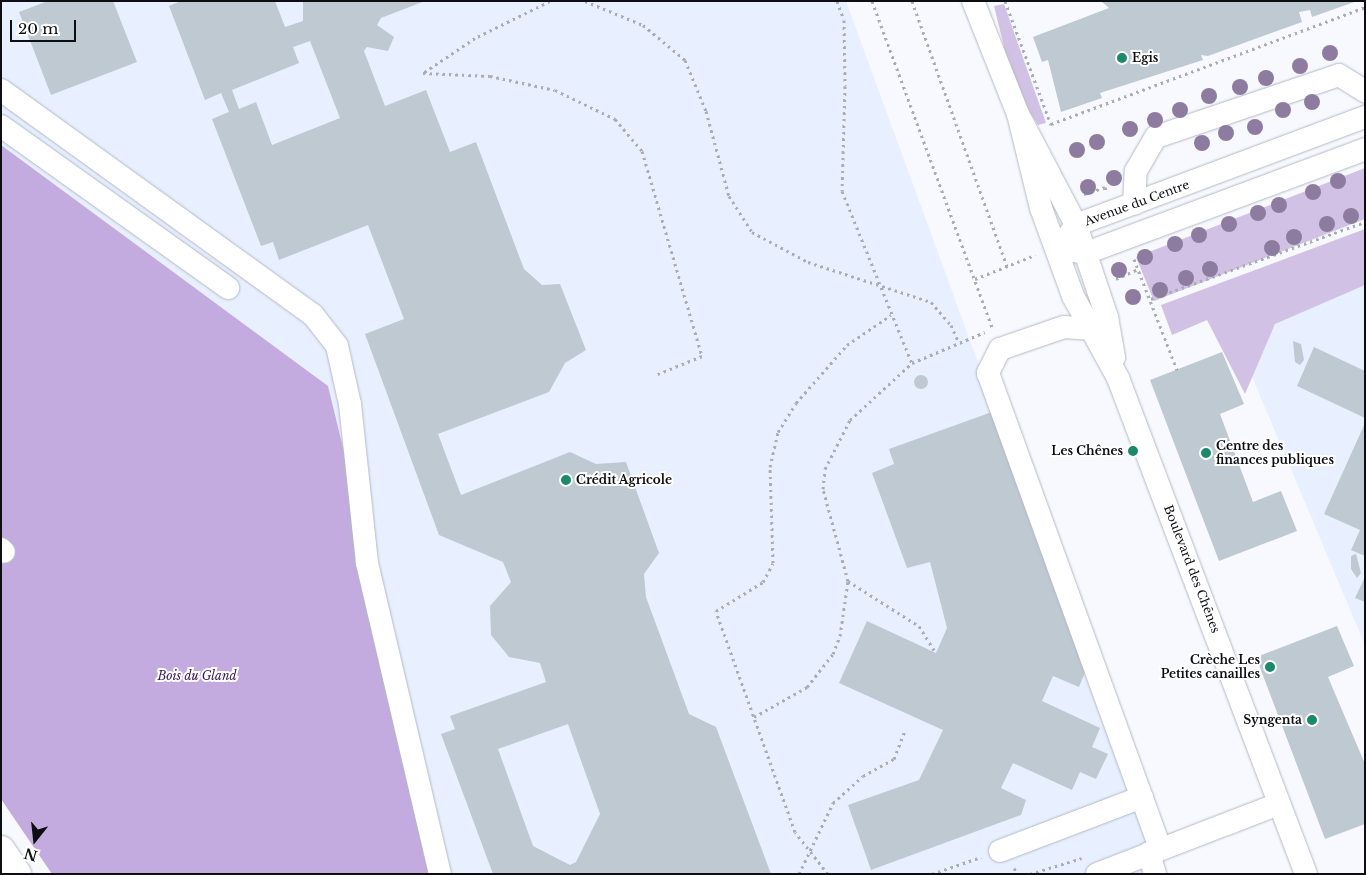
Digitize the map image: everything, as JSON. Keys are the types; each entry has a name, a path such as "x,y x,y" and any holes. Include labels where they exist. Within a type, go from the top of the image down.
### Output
{"highway":[{"path":"1,850 17,874"}],"street":[{"name":"Boulevard des Chênes","path":"974,1 1018,114 1076,225 1108,317 1118,378"},
{"path":"1134,204 1136,171 1156,137 1339,75 1365,91"},
{"path":"1,90 313,316 337,346 350,404 367,563 440,874"},
{"name":"Boulevard des Chênes","path":"1018,114 1041,208 1046,252 1092,328 1118,378 1306,874"},
{"name":"Avenue du Centre","path":"1046,252 1076,225 1365,117"},
{"path":"1,126 228,288"},
{"path":"1046,252 1086,253 1365,149"},
{"path":"1092,328 1064,327 1000,349 988,373 1142,797 1154,858"},
{"path":"1000,851 1142,797"},
{"path":"1097,874 1154,858 1278,804"}],"path":[{"path":"550,1 475,38 423,73 490,76 555,90 615,119 642,151 702,356 658,374"},
{"path":"585,1 643,25 685,60 706,111 729,196 752,232 808,262 877,282 931,302 951,325 958,341"},
{"path":"837,1 844,20 846,86 842,191 877,282 912,363"},
{"path":"912,1 1007,266"},
{"path":"1006,1 1050,124 1365,7"},
{"path":"1151,300 1365,222"},
{"path":"974,279 1046,252"},
{"path":"828,874 807,853 795,832 716,611 763,582 773,563 770,467 778,432 796,403 847,345 891,315"},
{"path":"754,717 806,687 833,654 848,581 830,524 823,489 826,469 850,420 912,363 958,341 993,329"},
{"path":"848,581 920,626 936,653"},
{"path":"799,874 807,853 834,803 863,776 894,759 905,730"},
{"path":"932,874 1000,851 1018,874"}],"shaded area":[{"path":"1,1 846,1 1165,874 447,874 328,386 1,145"},
{"path":"1004,4 1046,123 1038,125 1018,94 1010,71 994,6"},
{"path":"1365,168 1365,219 1154,301 1136,257"},
{"path":"1365,229 1365,285 1275,324 1245,394 1207,320 1172,335 1161,305"},
{"path":"1365,234 1365,645 1216,291"}],"green space":[{"name":"Bois du Gland","path":"1,145 328,386 447,874 52,874 1,799"}],"building":[{"path":"48,1 113,1 137,62 51,95 19,12"},
{"path":"181,1 275,1 285,27 303,21 303,1 425,1 381,18 377,25 394,37 388,51 367,47 364,51 385,106 426,90 450,152 476,142 524,269 542,285 560,284 586,350 565,363 549,392 438,434 461,495 570,452 596,464 626,462 659,553 644,574 646,597 689,714 716,727 771,874 493,874 441,734 455,729 450,716 546,682 540,663 509,657 491,635 490,606 511,582 503,562 439,535 365,334 404,319 368,225 279,260 273,242 261,246 212,119 229,112 221,93 205,100 169,6","holes":["310,41 340,118 272,145 256,102 239,109 232,90 299,63 293,47","568,724 600,814 576,862 570,865 533,846 498,749"]},
{"name":"Egis","path":"1101,1 1357,1 1312,17 1310,10 1299,12 1302,22 1208,56 1201,55 1203,60 1100,93 1102,98 1061,112 1048,60 1042,62 1033,37 1109,8"},
{"path":"1293,341 1301,344 1304,360 1300,365 1295,362"},
{"path":"1314,347 1365,371 1365,418 1297,386"},
{"name":"Centre des finances publiques","path":"1222,352 1244,404 1220,414 1253,502 1281,491 1297,531 1219,561 1150,380"},
{"path":"921,375 926,377 928,382 926,387 921,389 916,387 914,382 916,377"},
{"path":"992,412 1085,672 1079,687 1053,676 1042,701 1100,728 1092,747 1108,754 1096,779 1080,772 1072,790 1013,763 1001,788 1026,800 1021,815 871,870 848,805 919,780 943,730 839,683 867,621 936,653 947,628 930,562 907,568 872,473 894,464 889,449"},
{"path":"1365,423 1365,556 1351,550 1360,530 1324,514"},
{"path":"1356,554 1361,573 1357,578 1351,569 1351,556"},
{"path":"1365,577 1365,602 1355,598"},
{"name":"Syngenta","path":"1337,626 1354,666 1328,677 1365,764 1365,824 1325,839 1256,657"}],"place":[{"name":"Egis","path":"1122,58"},
{"name":"Les Chênes","path":"1133,451"},
{"name":"Centre des finances publiques","path":"1206,453"},
{"name":"Crédit Agricole","path":"566,480"},
{"name":"Crèche Les Petites canailles","path":"1270,667"},
{"name":"Syngenta","path":"1312,720"}]}
